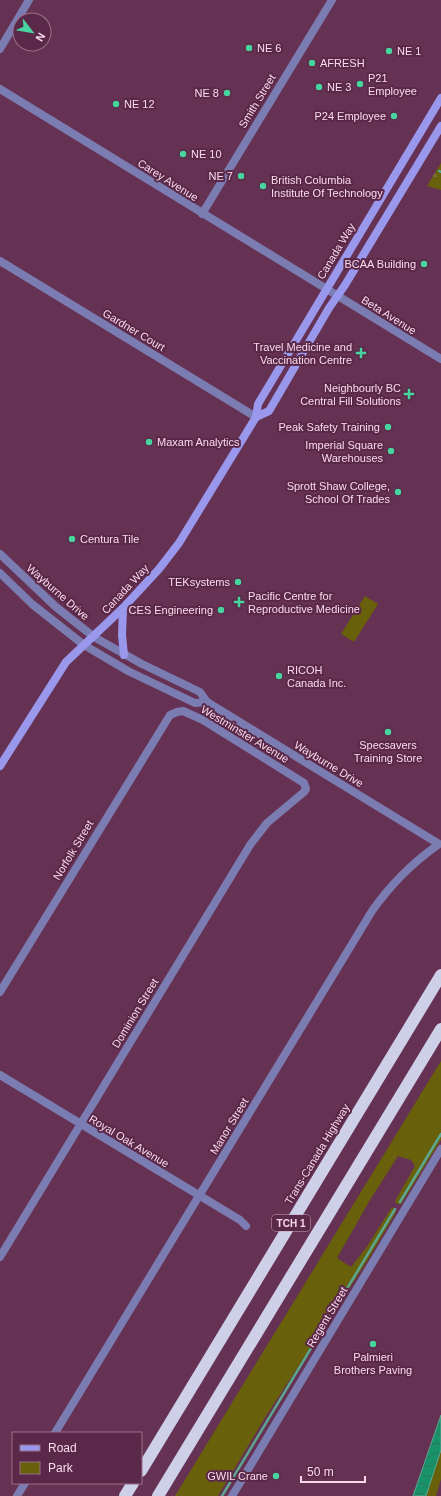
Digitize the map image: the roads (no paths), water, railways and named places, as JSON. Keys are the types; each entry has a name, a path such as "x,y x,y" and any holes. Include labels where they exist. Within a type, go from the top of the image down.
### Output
{"highway":[{"name":"Trans-Canada Highway","path":"142,1469 441,975"},
{"name":"TCH 1","path":"158,1496 441,1029"},
{"path":"125,1496 132,1484"}],"main road":[{"name":"Canada Way","path":"0,766 61,669 159,570 179,543 256,417 258,404 326,288 441,98"},
{"name":"Canada Way","path":"256,417 269,411 441,126"},
{"path":"123,608 122,635 124,655"}],"street":[{"path":"0,49 29,0"},
{"name":"Smith Street","path":"202,214 332,0"},
{"name":"Carey Avenue","path":"0,89 202,214 326,288"},
{"name":"Gardner Court","path":"0,261 256,417"},
{"name":"Beta Avenue","path":"326,288 441,360"},
{"name":"Wayburne Drive","path":"0,554 56,607 94,637 124,655 200,692 207,702 439,844"},
{"name":"Wayburne Drive","path":"0,573 32,604 84,645 128,671 169,691 195,703 207,702"},
{"name":"Westminster Avenue","path":"165,720 174,713 180,711 203,720 301,780 305,785 304,792"},
{"name":"Norfolk Street","path":"0,992 165,720"},
{"name":"Dominion Street","path":"0,1257 257,834 269,820 304,792"},
{"name":"Manor Street","path":"56,1432 372,911 399,877 422,856 439,844"},
{"name":"Royal Oak Avenue","path":"0,1075 246,1226"},
{"name":"Regent Street","path":"232,1496 441,1149"},
{"path":"17,1496 24,1484"}],"water":[{"path":"441,1415 441,1450 426,1496 413,1496"}],"waterway":[{"path":"400,1202 441,1134"},
{"path":"222,1496 395,1209"}],"place":[{"name":"NE 6","path":"249,48"},
{"name":"NE 1","path":"389,51"},
{"name":"AFRESH","path":"312,63"},
{"name":"P21 Employee","path":"360,84"},
{"name":"NE 3","path":"319,87"},
{"name":"NE 8","path":"227,93"},
{"name":"NE 12","path":"116,104"},
{"name":"P24 Employee","path":"394,116"},
{"name":"NE 10","path":"183,154"},
{"name":"NE 7","path":"241,176"},
{"name":"British Columbia Institute Of Technology","path":"263,186"},
{"name":"BCAA Building","path":"424,264"},
{"name":"Travel Medicine and Vaccination Centre","path":"361,353"},
{"name":"Neighbourly BC Central Fill Solutions","path":"409,394"},
{"name":"Peak Safety Training","path":"388,427"},
{"name":"Maxam Analytics","path":"149,442"},
{"name":"Imperial Square Warehouses","path":"391,451"},
{"name":"Sprott Shaw College, School Of Trades","path":"398,492"},
{"name":"Centura Tile","path":"72,539"},
{"name":"TEKsystems","path":"238,582"},
{"name":"Pacific Centre for Reproductive Medicine","path":"239,602"},
{"name":"CES Engineering","path":"221,610"},
{"name":"RICOH Canada Inc.","path":"279,676"},
{"name":"Specsavers Training Store","path":"388,732"},
{"name":"Palmieri Brothers Paving","path":"373,1344"},
{"name":"GWIL Crane","path":"276,1476"}]}
